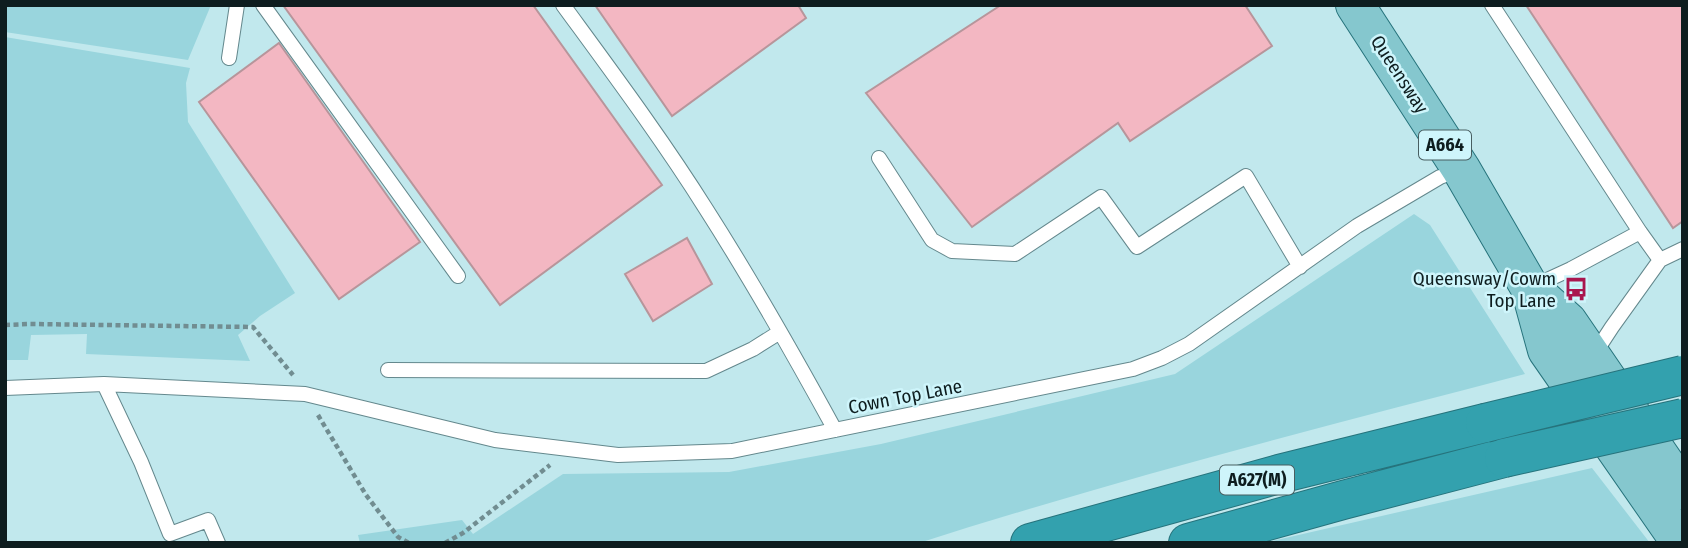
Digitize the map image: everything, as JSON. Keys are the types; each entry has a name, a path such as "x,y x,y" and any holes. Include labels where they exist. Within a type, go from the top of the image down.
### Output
{"highway":[{"name":"A627(M)","path":"1030,543 1279,474 1683,375"},
{"name":"A627(M)","path":"1188,543 1504,458 1683,418"}],"main road":[{"name":"Queensway","path":"1355,5 1461,169 1530,288 1547,350 1681,543"},
{"name":"Queensway","path":"1530,288 1568,322 1683,490"}],"lane":[{"path":"229,58 237,5"},
{"path":"263,5 457,276"},
{"path":"563,5 623,86 699,198 835,429"},
{"path":"1492,5 1660,260"},
{"path":"879,158 932,240 952,251 1015,254 1101,197 1137,247 1246,176 1300,267"},
{"name":"Cown Top Lane","path":"5,388 104,384 305,394 495,440 618,455 732,450 1133,369 1163,358 1189,344 1357,226 1440,177 1461,169"},
{"path":"1530,288 1640,232"},
{"path":"1592,357 1660,260 1683,249"},
{"path":"388,370 706,371 753,349 780,332"},
{"path":"104,384 170,534 208,520 218,543"}],"path":[{"path":"5,325 253,327 292,374 366,495 398,537 409,543"},
{"path":"445,543 463,533 569,449"}],"shaded area":[{"path":"5,5 211,5 188,60 5,32"},
{"path":"5,37 190,68 186,83 188,122 295,293 260,316 238,335 250,361 86,354 87,334 31,335 28,360 5,360"},
{"path":"1414,214 1430,225 1525,374 1145,475 919,543 360,543 358,535 462,520 473,534 563,474 729,472 881,444 1175,374"},
{"path":"1592,468 1650,543 1263,543"}],"building":[{"path":"283,5 533,5 662,185 500,305"},
{"path":"595,5 798,5 806,18 672,116"},
{"path":"1001,5 1245,5 1272,46 1130,141 1118,123 972,227 866,93"},
{"path":"1526,5 1683,5 1683,221 1673,228"},
{"path":"279,43 420,242 339,299 199,102"},
{"path":"687,238 712,284 653,321 625,274"}],"place":[{"name":"Queensway/Cowm Top Lane","path":"1576,289"}]}
